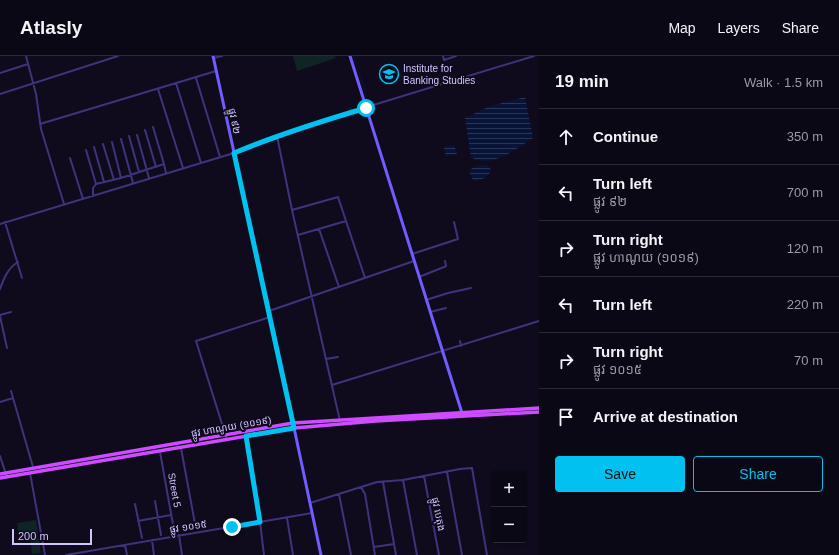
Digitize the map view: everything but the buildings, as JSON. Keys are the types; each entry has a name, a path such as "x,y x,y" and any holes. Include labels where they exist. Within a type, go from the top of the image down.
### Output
{"main road":[{"path":"350,56 462,414"},
{"name":"ផ្លូវ ៩២","path":"213,57 321,555"},
{"name":"ផ្លូវ ហាណូយ (១០១៩)","path":"0,478 34,468 294,425 539,408"},
{"name":"ផ្លូវ ហាណូយ (១០១៩)","path":"462,414 539,412"},
{"name":"ផ្លូវ ហាណូយ (១០១៩)","path":"0,474 30,473 160,452 226,437 246,436 294,425"}],"street":[{"path":"26,56 33,83 40,124 64,204"},
{"path":"0,94 118,56"},
{"path":"213,57 222,56"},
{"path":"443,56 444,60 456,56"},
{"path":"518,56 520,60"},
{"path":"0,224 234,153 321,121 534,56"},
{"path":"0,73 28,64"},
{"path":"40,124 216,71"},
{"path":"195,77 220,157"},
{"path":"176,83 201,163"},
{"path":"158,89 183,168"},
{"path":"153,127 166,173"},
{"path":"145,130 156,167"},
{"path":"137,135 146,170 150,178"},
{"path":"129,136 139,172"},
{"path":"277,136 292,210 341,421"},
{"path":"121,139 133,183"},
{"path":"112,142 121,178"},
{"path":"103,144 114,180"},
{"path":"94,147 104,182"},
{"path":"86,150 96,184"},
{"path":"70,158 83,199"},
{"path":"93,196 93,188 96,184 121,178 164,164"},
{"path":"292,210 338,197 365,278"},
{"path":"298,235 346,220"},
{"path":"5,222 22,278"},
{"path":"412,254 458,239 454,222"},
{"path":"319,229 339,287"},
{"path":"269,310 414,261"},
{"path":"419,277 446,266 444,261"},
{"path":"0,289 12,265 18,262"},
{"path":"426,300 471,288"},
{"path":"430,312 446,308"},
{"path":"6,348 0,316 11,312"},
{"path":"226,437 196,341 270,317"},
{"path":"332,385 539,321"},
{"path":"460,341 461,346"},
{"path":"326,359 338,357"},
{"path":"11,391 34,468"},
{"path":"0,402 13,398"},
{"path":"246,436 264,555"},
{"path":"181,448 196,529"},
{"name":"Street 5","path":"160,452 174,530"},
{"path":"0,456 6,475"},
{"path":"310,503 383,482 472,468 486,555"},
{"path":"447,472 462,555"},
{"path":"30,473 45,555"},
{"name":"ផ្លូវ បេតុង","path":"424,476 439,555"},
{"path":"403,480 417,555"},
{"path":"383,482 396,555"},
{"path":"362,487 365,494 375,555"},
{"path":"339,494 351,555"},
{"path":"155,501 161,535"},
{"path":"135,504 142,538"},
{"name":"ផ្លូវ ១០១៥","path":"66,555 312,513"},
{"path":"138,521 171,515"},
{"path":"287,518 293,555"},
{"path":"178,535 182,555"},
{"path":"152,540 154,555"},
{"path":"374,547 394,544"},
{"path":"125,545 127,555"}],"green space":[{"path":"293,56 335,56 336,58 297,71"},
{"path":"36,520 41,553 32,554 30,537 19,539 17,523"}],"water":[{"path":"525,97 533,138 512,152 495,159 486,161 471,157 465,118 488,107"},
{"path":"454,145 457,154 446,156 444,147"},
{"path":"478,165 486,165 491,169 485,178 474,181 470,172 472,168"}],"waterway":[{"path":"354,56 368,103"}],"place":[{"name":"Institute for Banking Studies","path":"389,74"}],"route":[{"path":"232,527 260,522 246,436 294,428 234,153 262,141 321,121 366,108"}]}
